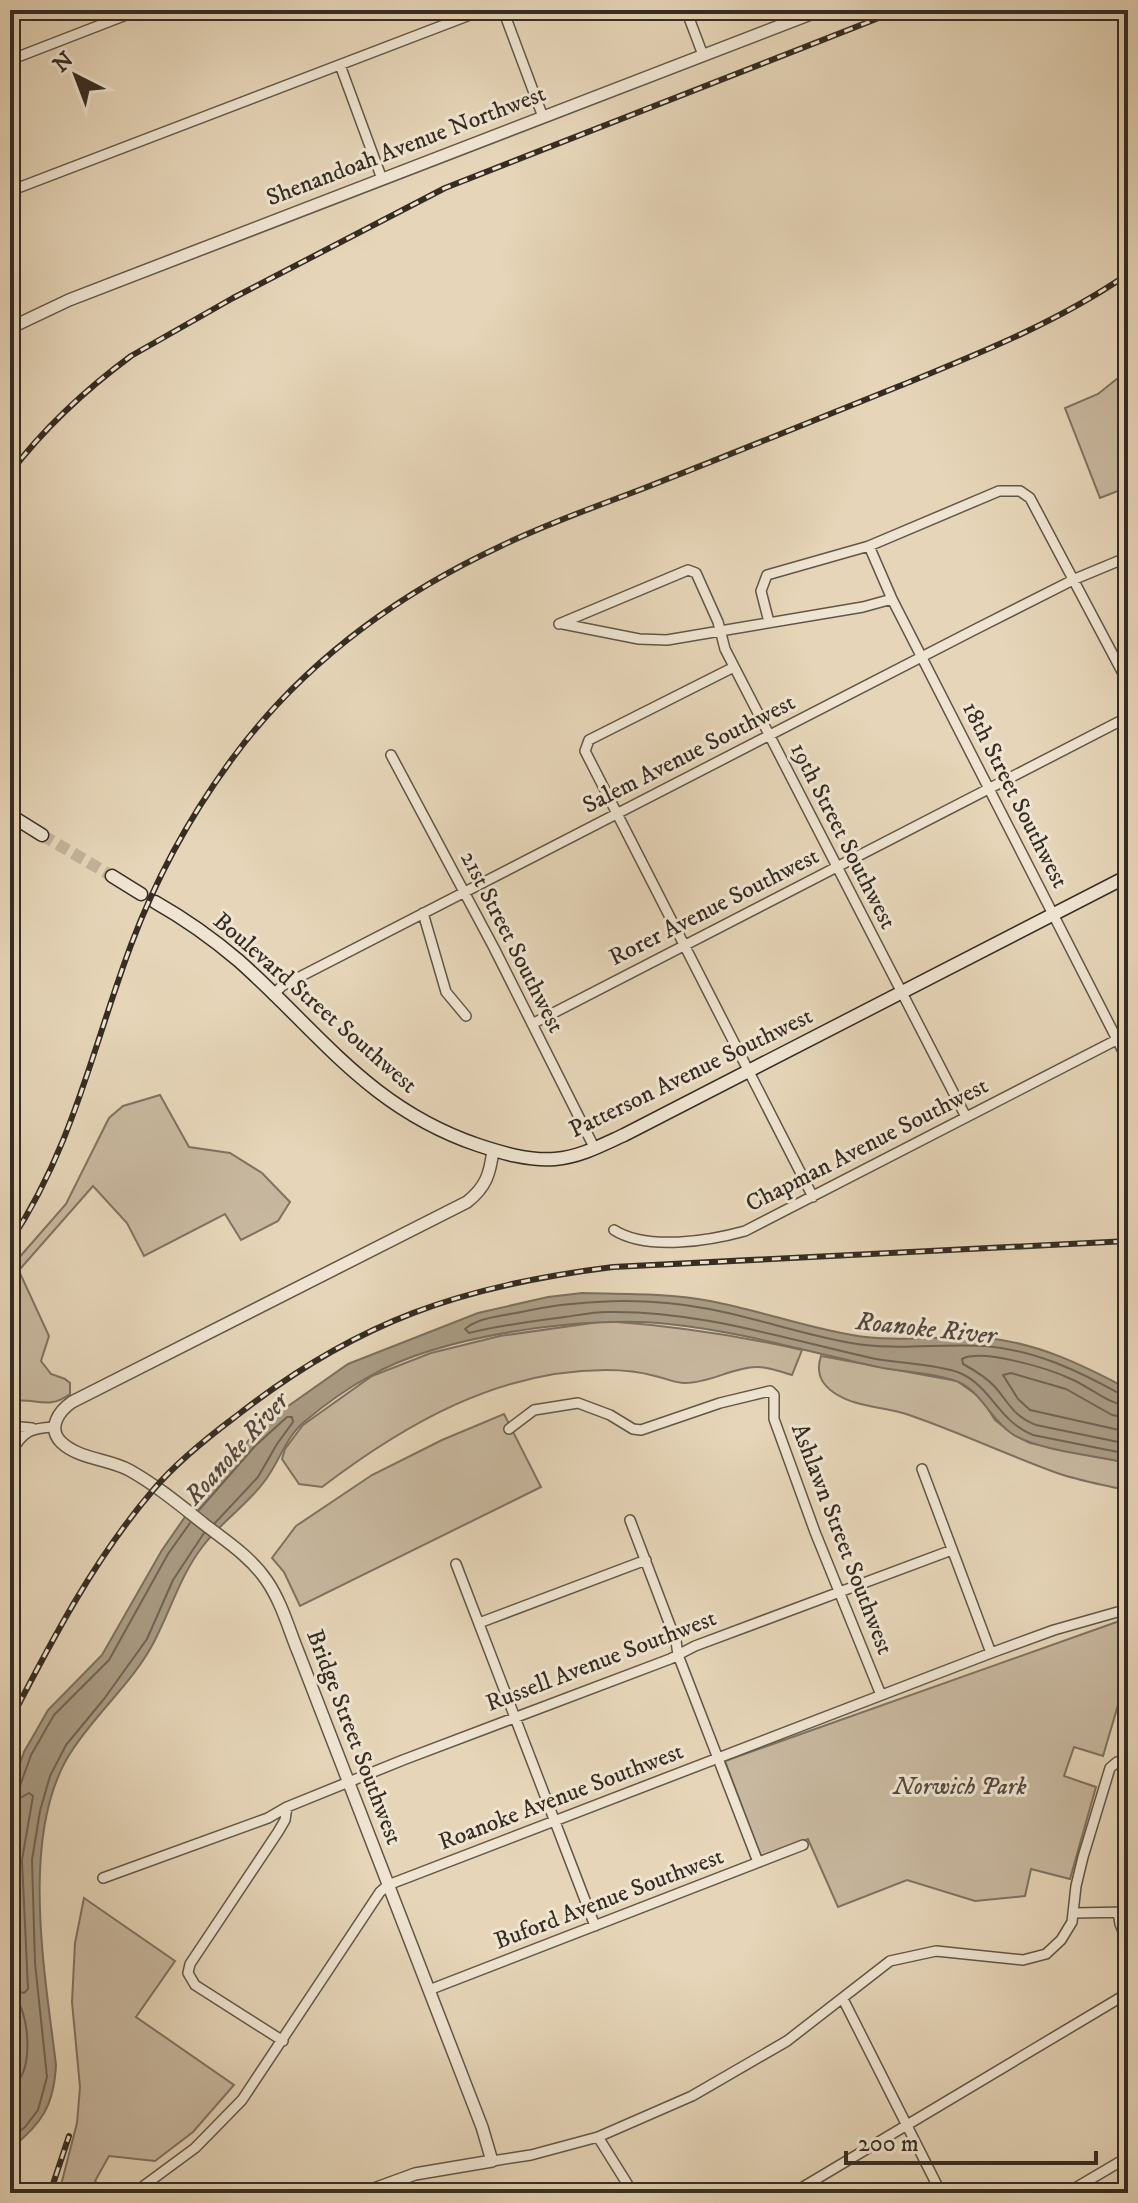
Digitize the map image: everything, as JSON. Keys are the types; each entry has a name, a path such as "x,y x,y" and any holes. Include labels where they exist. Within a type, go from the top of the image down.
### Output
{"main road":[{"path":"10,815 42,835"},
{"path":"112,876 141,894"},
{"name":"Patterson Avenue Southwest","path":"493,1150 554,1162 595,1149 1128,876"},
{"name":"Boulevard Street Southwest","path":"155,902 213,939 383,1097 444,1132 493,1150"}],"street":[{"path":"10,60 139,10"},
{"path":"10,191 483,10"},
{"path":"503,10 543,117"},
{"path":"686,10 703,55"},
{"name":"Shenandoah Avenue Northwest","path":"13,326 69,300 821,10"},
{"path":"340,65 382,179"},
{"path":"10,312 13,326"},
{"path":"769,622 761,591 767,575 869,546 999,491 1020,491 1030,498 1128,683"},
{"name":"18th Street Southwest","path":"869,546 892,599 1128,1061"},
{"name":"Salem Avenue Southwest","path":"273,995 282,986 922,657 1075,579 1128,557"},
{"name":"19th Street Southwest","path":"719,630 655,640 559,624 688,570 696,573 734,667 966,1117"},
{"path":"719,630 892,599"},
{"path":"734,667 589,740 585,751 813,1197"},
{"name":"Rorer Avenue Southwest","path":"532,1024 1128,717"},
{"name":"21st Street Southwest","path":"391,755 595,1149"},
{"path":"423,913 446,992 466,1016"},
{"name":"Chapman Avenue Southwest","path":"614,1230 642,1241 714,1239 745,1231 1128,1034"},
{"path":"10,1426 54,1427 59,1414 72,1402 467,1202 480,1192 489,1178 493,1150"},
{"name":"Ashlawn Street Southwest","path":"509,1429 534,1410 578,1403 641,1430 720,1403 770,1391 774,1395 774,1419 881,1695"},
{"name":"Bridge Street Southwest","path":"54,1427 58,1438 68,1447 122,1467 175,1501 252,1562 268,1582 429,1990 492,2161"},
{"path":"10,1453 32,1428"},
{"path":"922,1469 991,1653"},
{"path":"630,1520 758,1862"},
{"name":"Russell Avenue Southwest","path":"103,1878 268,1818 348,1782 695,1646 952,1550"},
{"path":"479,1623 646,1560"},
{"path":"456,1564 595,1926"},
{"name":"Roanoke Avenue Southwest","path":"388,1885 991,1653 1054,1630 1128,1609"},
{"path":"363,2193 415,2174 531,2155 598,2137 681,2102 765,2055 843,1999 880,1967 902,1957 945,1951 1023,1960 1046,1954 1061,1940 1072,1922 1083,1857 1113,1764 1128,1761"},
{"path":"283,2041 195,1985 188,1973 278,1832 287,1815 287,1807"},
{"name":"Buford Avenue Southwest","path":"429,1990 803,1845"},
{"path":"134,2193 214,2131 242,2100 380,1892 388,1885"},
{"path":"1074,1913 1123,1912 1120,1924 1128,1943"},
{"path":"793,2193 1128,1993"},
{"path":"843,1999 941,2193"},
{"path":"598,2137 633,2193"},
{"path":"1067,2193 1128,2157"}],"green space":[{"path":"1128,370 1128,487 1100,498 1065,408 1098,394"},
{"path":"160,1095 189,1147 230,1153 262,1173 290,1202 278,1221 241,1240 225,1214 144,1256 127,1223 93,1186 21,1268 17,1260 66,1204 109,1118 123,1106"},
{"path":"15,1268 49,1336 41,1361 51,1374 70,1383 70,1394 54,1402 10,1402 10,1270"},
{"path":"606,1321 705,1332 802,1350 792,1375 756,1367 685,1383 644,1373 612,1370 566,1372 528,1379 491,1390 420,1422 322,1487 299,1484 282,1459 285,1449 303,1425 372,1376 431,1353 500,1336"},
{"path":"821,1356 957,1381 981,1398 995,1420 1030,1443 1128,1463 1128,1491 1057,1473 909,1415 842,1397 822,1381 819,1372"},
{"path":"504,1414 541,1487 300,1606 284,1572 272,1558 296,1526 372,1475 442,1440"},
{"name":"Norwich Park","path":"1128,1618 1128,1671 1103,1756 1074,1747 1064,1776 1096,1787 1070,1879 1031,1869 1025,1896 975,1901 907,1880 838,1907 808,1839 761,1857 725,1761"},
{"path":"84,1898 175,1961 136,2017 234,2085 193,2132 155,2161 109,2156 95,2181 107,2193 59,2193 77,2123 80,2087 72,2002 75,1943"}],"water":[{"path":"582,1293 694,1298 834,1332 902,1339 986,1338 1042,1350 1128,1389 1128,1463 1050,1448 1021,1439 1003,1427 977,1396 953,1380 873,1366 746,1336 668,1324 635,1322 557,1326 474,1339 400,1362 353,1386 297,1428 264,1482 203,1546 182,1580 147,1655 83,1735 56,1782 46,1819 40,1903 55,2079 49,2103 38,2123 10,2149 10,2081 20,2051 10,1991 10,1792 24,1752 48,1710 102,1655 162,1550 203,1491 249,1440 284,1409 348,1364 478,1313 548,1297"}],"tunnel":[{"path":"42,835 112,876"}],"railway":[{"path":"10,473 52,425 114,369 131,356 233,298 445,188 899,10"},
{"path":"10,1242 32,1206 66,1134 131,945 175,848 232,759 288,693 320,663 388,610 462,565 501,546 989,348 1046,322 1128,274"},
{"path":"10,1721 93,1572 132,1516 172,1469 280,1384 368,1332 459,1297 558,1275 613,1267 1128,1241"},
{"path":"50,2193 69,2136"}],"water label":[{"name":"Roanoke River","path":"926,1329"},
{"name":"Roanoke River","path":"237,1449"}]}
